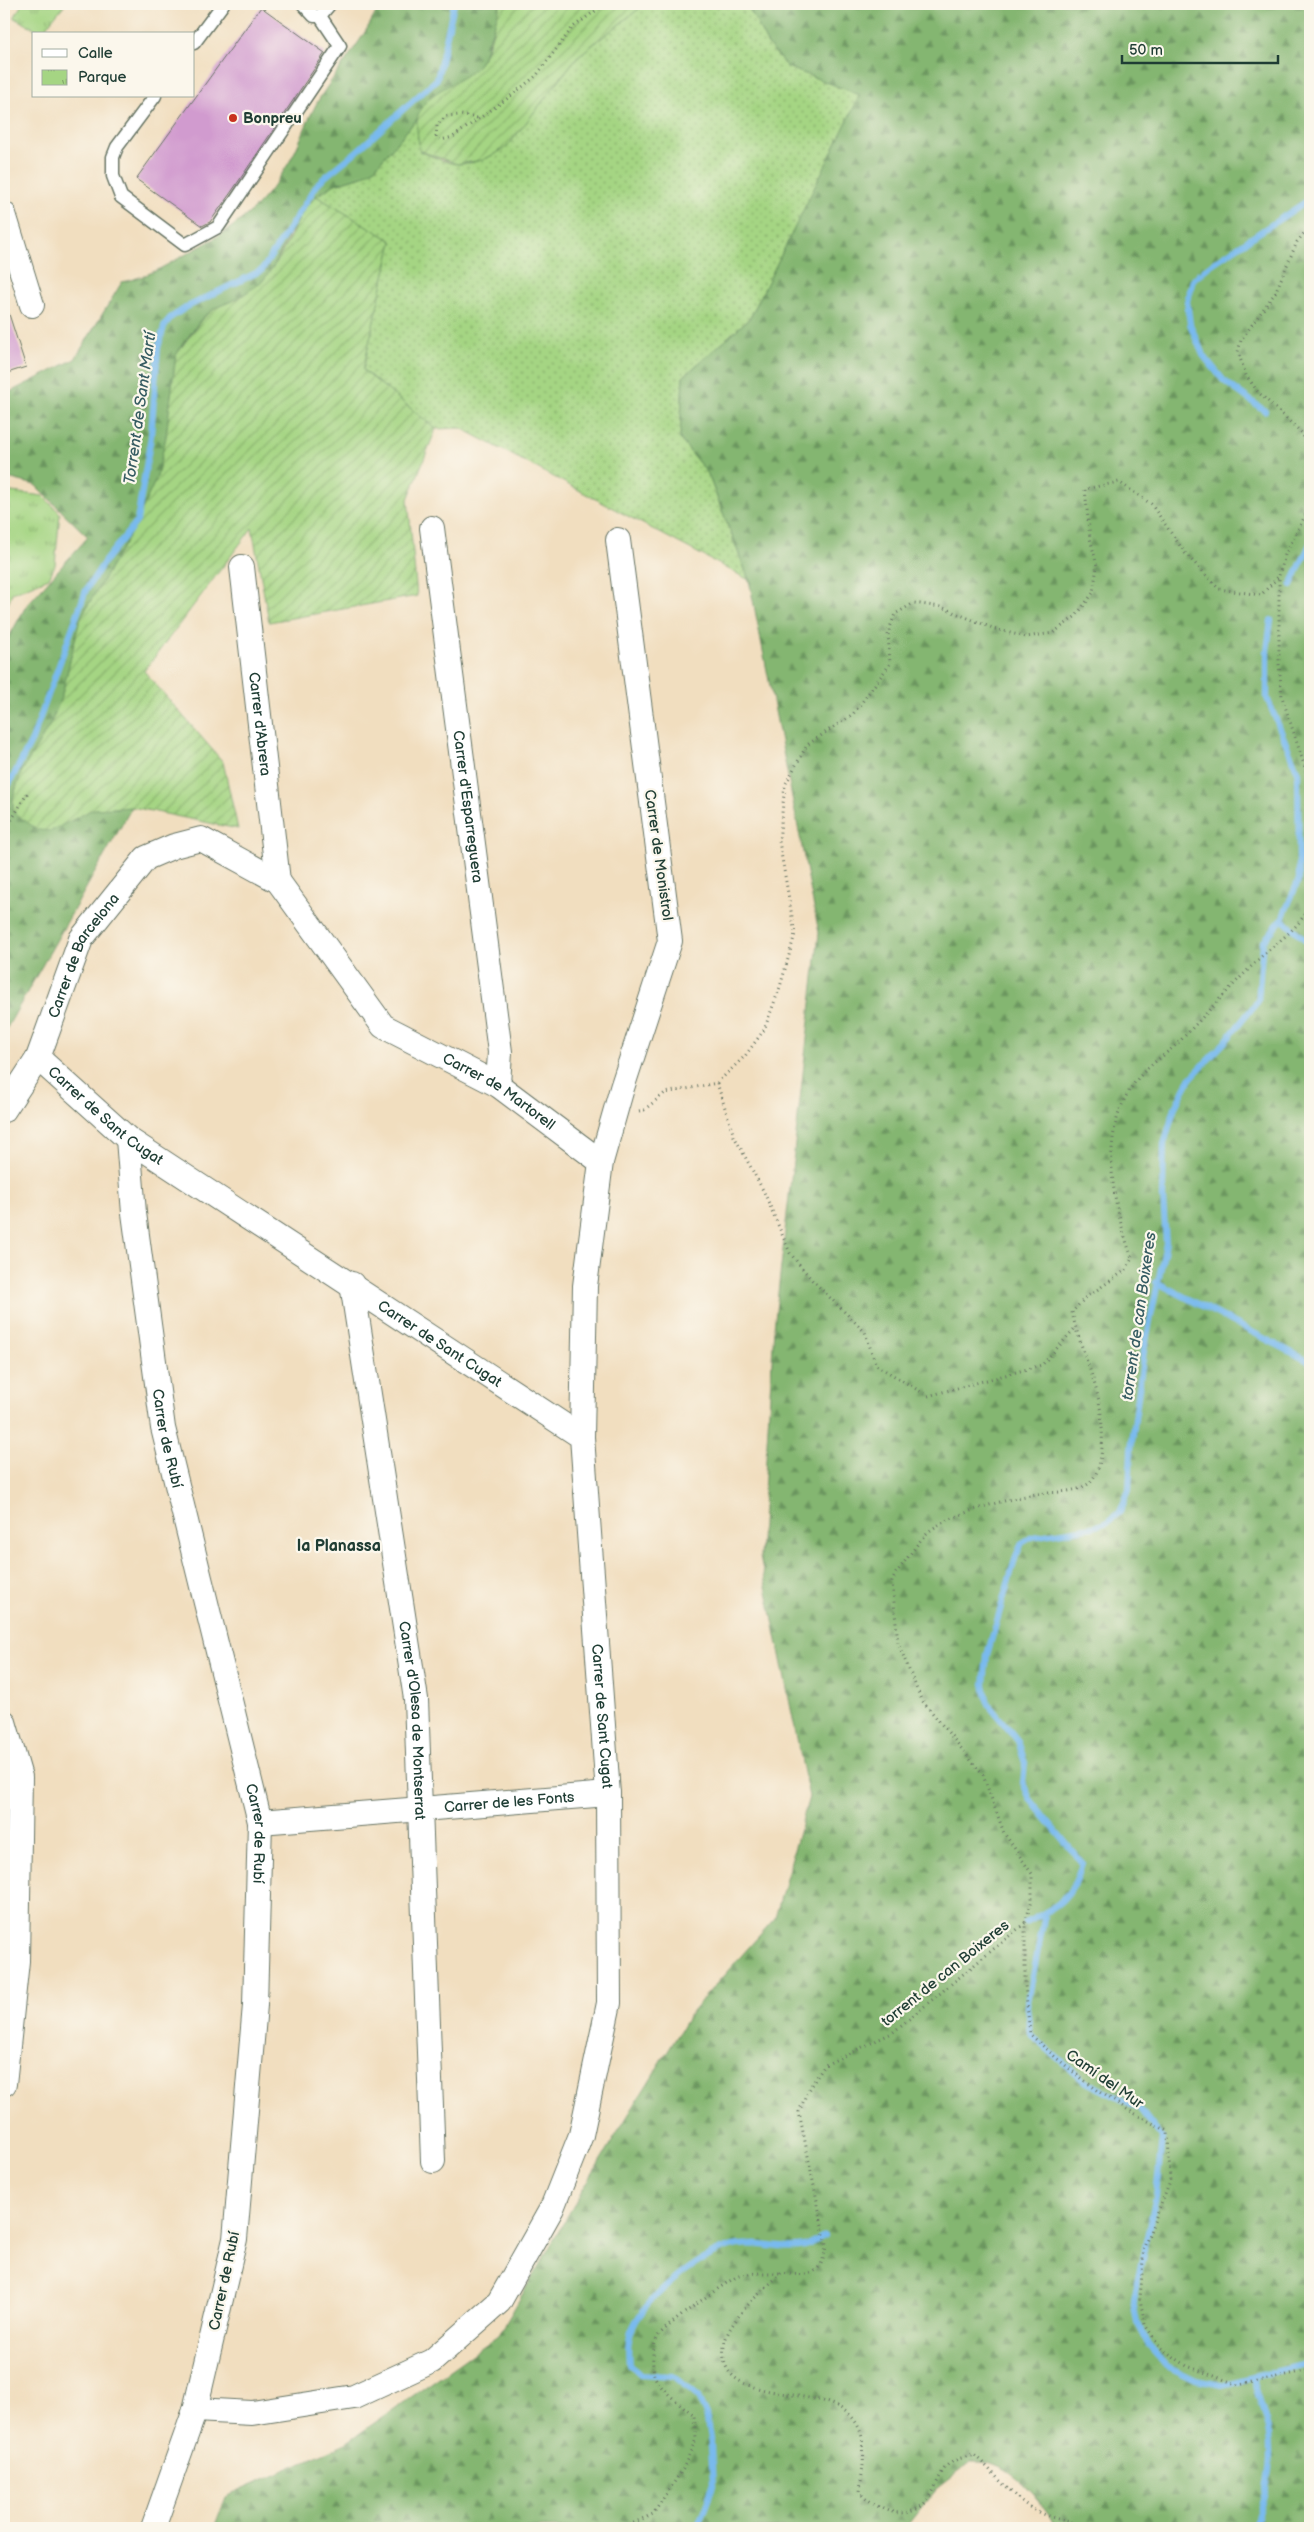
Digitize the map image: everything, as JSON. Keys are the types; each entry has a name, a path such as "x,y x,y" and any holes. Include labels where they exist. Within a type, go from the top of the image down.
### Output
{"street":[{"path":"4,214 32,305"},
{"name":"Carrer d'Esparreguera","path":"432,528 500,1052 498,1085"},
{"name":"Carrer de Monistrol","path":"601,1162 670,941 618,540"},
{"name":"Carrer d'Abrera","path":"242,567 278,881"},
{"name":"Carrer de Martorell","path":"201,839 278,881 383,1026 498,1085 601,1162"},
{"name":"Carrer de Barcelona","path":"4,1110 38,1058 81,939 146,858 174,846 201,839"},
{"name":"Carrer de Sant Cugat","path":"38,1058 128,1139 352,1284 582,1437 608,1794 609,2003 581,2135 552,2208 499,2302 432,2361 354,2397 252,2413 195,2410"},
{"name":"Carrer de Rubí","path":"128,1139 134,1213 163,1428 260,1822 254,2005 235,2239 195,2410 153,2528"},
{"path":"582,1437 585,1286 601,1162"},
{"name":"Carrer d'Olesa de Montserrat","path":"352,1284 416,1699 418,1809 433,2161"},
{"path":"4,1722 20,1776 4,2084"},
{"name":"Carrer de les Fonts","path":"260,1822 608,1794"}],"lane":[{"path":"195,42 223,4"},
{"path":"303,4 314,16 320,16"},
{"path":"320,16 330,4"},
{"path":"154,98 117,147 113,157 113,176 121,197 185,245 218,227 340,46 320,16"}],"path":[{"path":"478,118 461,115 446,116 437,125 436,137 441,140 453,137 536,76 573,28 605,4"},
{"path":"1310,226 1296,242 1275,293 1241,340 1238,352 1246,375 1258,392 1302,433 1310,450"},
{"path":"614,1117 644,1110 665,1093 717,1083 745,1056 764,1030 780,987 795,934 779,841 785,784 807,745 853,714 890,664 888,633 895,614 914,603 942,607 995,629 1026,637 1053,633 1076,616 1093,593 1097,566 1090,538 1085,489 1119,482 1151,504 1186,553 1219,589 1261,595 1279,576"},
{"path":"1310,506 1284,555 1279,576 1282,697 1310,784"},
{"path":"4,833 28,792"},
{"path":"1025,1923 1032,1900 1032,1874 1004,1833 982,1775 921,1699 898,1643 892,1582 896,1573 934,1528 983,1507 1029,1496 1078,1488 1094,1478 1101,1450 1101,1411 1088,1360 1075,1328 1072,1312 1086,1298 1126,1270 1132,1258 1119,1223 1113,1177 1113,1128 1122,1102 1141,1075 1168,1053 1262,956 1294,927 1309,908 1310,900"},
{"path":"717,1083 734,1136 764,1192 790,1253 812,1280 864,1332 876,1364 928,1396 1042,1365 1075,1328"},
{"name":"torrent de can Boixeres","path":"781,2273 800,2275 816,2271 825,2254 826,2245 799,2112 808,2090 825,2065 892,2033 1025,1923"},
{"name":"Camí del Mur","path":"1025,1923 1025,1985 1030,2034 1084,2081 1129,2112 1168,2131 1170,2181 1144,2247 1140,2299 1145,2325 1162,2348 1187,2366 1239,2385 1310,2370"},
{"path":"614,2528 629,2525 653,2514 683,2469 696,2439 694,2415 671,2396 654,2376 652,2357 658,2336 686,2312 738,2276 763,2272 781,2273"},
{"path":"781,2273 750,2303 729,2332 724,2355 725,2366 731,2375 759,2388 821,2400 848,2412 859,2427 863,2445 860,2492 878,2508 893,2512 911,2512 929,2498 940,2476 951,2462 974,2456 992,2470 1006,2488 1023,2503 1039,2512 1089,2528"}],"green space":[{"path":"22,4 65,4 42,32 14,18"},
{"path":"380,4 501,4 485,53 479,64 469,74 434,95 424,105 417,119 374,169 362,176 335,184 316,196 289,235 271,272 262,282 237,299 215,308 202,318 176,355 166,437 157,477 131,533 80,619 62,695 51,723 21,773 13,798 13,812 80,815 93,809 132,807 4,1033 4,646 26,606 88,537 35,485 4,477 4,395 75,359 122,282 152,272 210,241 237,223 260,202 290,161 316,104 360,40"},
{"path":"501,4 645,4 577,57 507,147 483,160 457,164 420,151 417,121 420,111 433,95 471,72 483,59"},
{"path":"645,4 747,4 767,43 787,67 861,95 750,318 683,377 680,439 708,474 749,580 461,428 436,429 363,370 392,241 316,196 335,184 362,176 374,169 417,119 420,152 444,161 454,164 471,163 502,150 507,147 577,57"},
{"path":"747,4 1310,4 1310,2528 1058,2528 1039,2501 1014,2476 991,2464 971,2462 936,2489 905,2528 214,2528 226,2496 346,2443 499,2335 583,2189 692,2011 775,1918 809,1797 760,1557 774,1328 819,933 749,580 708,474 680,439 683,377 750,318 860,95 787,67 767,43"},
{"path":"316,196 392,241 363,370 436,429 408,499 417,596 269,622 252,528 144,671 223,762 238,829 132,807 93,809 51,831 38,830 13,812 13,798 21,773 51,723 62,695 80,619 131,533 157,477 166,437 176,355 202,319 215,308 237,299 262,282 278,260 305,208"},
{"path":"4,491 43,496 60,513 55,565 49,578 12,593 4,613"}],"building":[{"name":"Bonpreu","path":"261,7 325,53 210,222 202,226 136,179"},
{"path":"4,308 7,308 26,367 4,374"}],"waterway":[{"name":"Torrent de Sant Martí","path":"4,794 32,740 86,590 104,562 137,521 151,436 158,348 164,327 170,318 187,307 262,270 319,182 357,151 437,79 454,4"},
{"name":"torrent de can Boixeres","path":"1265,411 1224,381 1203,355 1190,324 1187,301 1193,280 1209,266 1310,199"},
{"name":"torrent de can Boixeres","path":"1291,585 1310,544"},
{"name":"torrent de can Boixeres","path":"1025,1923 1046,1912 1062,1900 1074,1885 1082,1863 1030,1799 1023,1783 1025,1763 1018,1741 988,1704 984,1684 987,1655 1016,1556 1022,1543 1032,1537 1093,1527 1108,1522 1120,1512 1129,1490 1131,1449 1144,1351 1166,1243 1163,1197 1164,1144 1175,1107 1190,1079 1225,1042 1258,1001 1263,942 1282,919 1299,879 1298,772 1267,698 1267,651 1271,620"},
{"path":"1282,919 1310,944"},
{"path":"1156,1282 1310,1362"},
{"path":"1045,1913 1027,2007 1030,2034 1084,2081 1139,2108 1162,2138 1156,2196 1133,2300 1137,2322 1149,2345 1167,2366 1196,2380 1221,2385 1310,2363"},
{"name":"torrent de can Boixeres","path":"697,2528 713,2486 711,2445 706,2414 698,2397 673,2376 640,2374 629,2365 628,2345 631,2331 640,2315 664,2289 694,2265 710,2256 725,2249 747,2244 788,2248 804,2246 824,2236"},
{"path":"1252,2377 1261,2403 1270,2440 1270,2459 1266,2489 1253,2528"}],"place":[{"name":"Bonpreu","path":"233,118"}],"district":[{"name":"la Planassa","path":"339,1545"}]}
